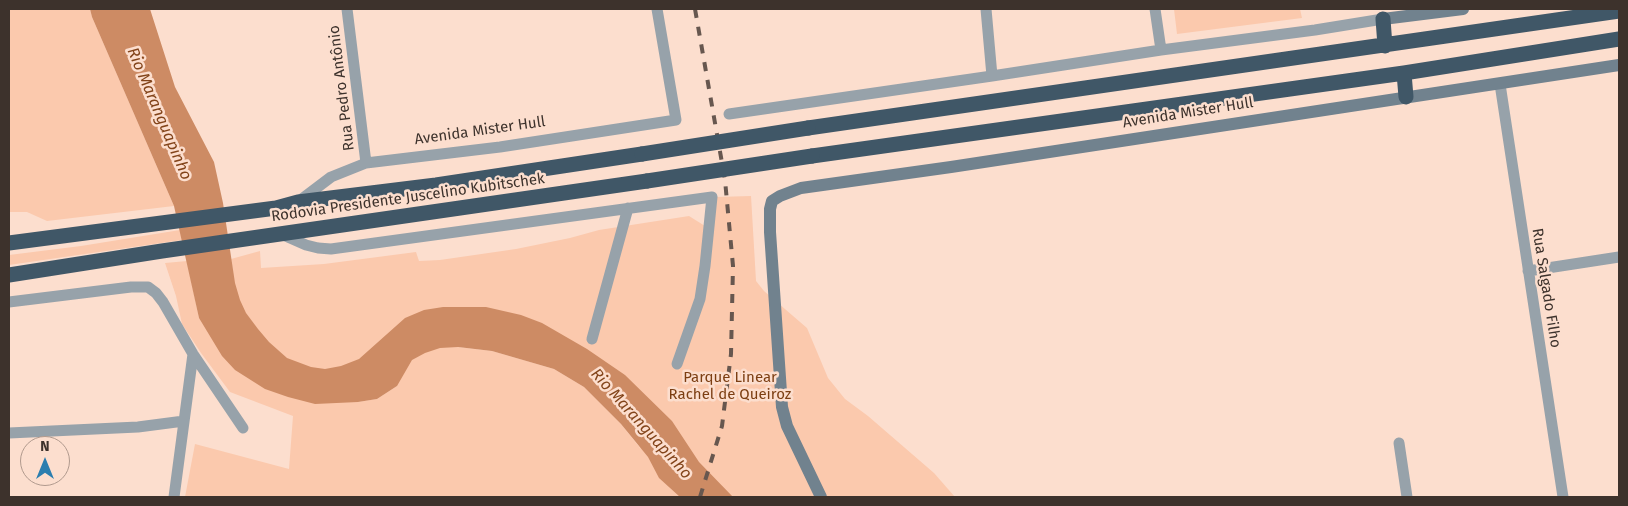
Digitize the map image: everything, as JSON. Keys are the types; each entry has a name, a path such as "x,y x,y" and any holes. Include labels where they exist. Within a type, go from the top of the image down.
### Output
{"highway":[{"path":"1383,19 1385,46 1619,11"},
{"name":"Avenida Mister Hull","path":"812,156 1404,73 1619,39"},
{"name":"Rodovia Presidente Juscelino Kubitschek","path":"9,241 163,224 276,208 298,202 436,185 808,128 1385,46"},
{"path":"1404,73 1406,97"},
{"name":"Rodovia Presidente Juscelino Kubitschek","path":"9,275 812,156"}],"main road":[{"path":"1383,19 1464,9"},
{"name":"Avenida Mister Hull","path":"821,497 786,426 782,407 771,252 770,209 772,201 780,196 801,188 1619,65"}],"street":[{"name":"Rua Pedro Antônio","path":"347,9 366,163"},
{"name":"Avenida Mister Hull","path":"298,202 331,177 366,163 500,147 676,120 657,9"},
{"path":"986,9 992,76"},
{"path":"1155,9 1161,50"},
{"path":"729,114 1383,19"},
{"name":"Rua Salgado Filho","path":"1500,84 1563,497"},
{"path":"277,234 306,245 331,249 712,197 700,299 677,364"},
{"path":"592,338 628,208"},
{"path":"1528,271 1619,257"},
{"path":"9,302 131,287 148,287 163,302 193,354 243,428"},
{"path":"174,497 193,354"},
{"path":"9,433 138,427 184,421"},
{"path":"1399,443 1406,497"}],"green space":[{"path":"9,9 90,9 174,206 47,221 27,212 9,212"},
{"path":"1174,9 1300,9 1302,18 1177,34"},
{"name":"Parque Linear Rachel de Queiroz","path":"751,196 756,281 764,291 807,328 828,378 845,399 868,416 934,473 955,497 185,497 195,444 289,469 293,416 230,392 182,324 176,296 165,263 187,261 199,318 358,402 377,399 397,386 298,369 223,314 233,273 231,259 260,251 261,268 324,264 416,252 419,261 440,260 516,249 599,230 689,216 713,231 716,197","holes":["453,337 603,377 641,449 621,424 584,387 554,369 492,351 458,347"]},
{"path":"180,230 182,240 9,265 9,255 81,246"}],"water":[{"name":"Rio Maranguapinho","path":"90,9 150,9 175,87 214,162 223,203 235,283 240,300 246,313 258,329 287,358 311,367 325,369 341,366 359,359 405,318 424,310 443,307 486,307 521,315 542,323 587,349 625,375 672,421 699,462 733,497 680,497 659,478 648,457 621,424 584,387 554,369 492,351 458,347 440,348 425,353 412,360 397,386 377,399 358,402 315,404 288,397 265,389 235,370 222,356 199,318 174,206"}],"railway":[{"path":"695,9 725,180 733,266 731,354 722,426 700,497"}]}
